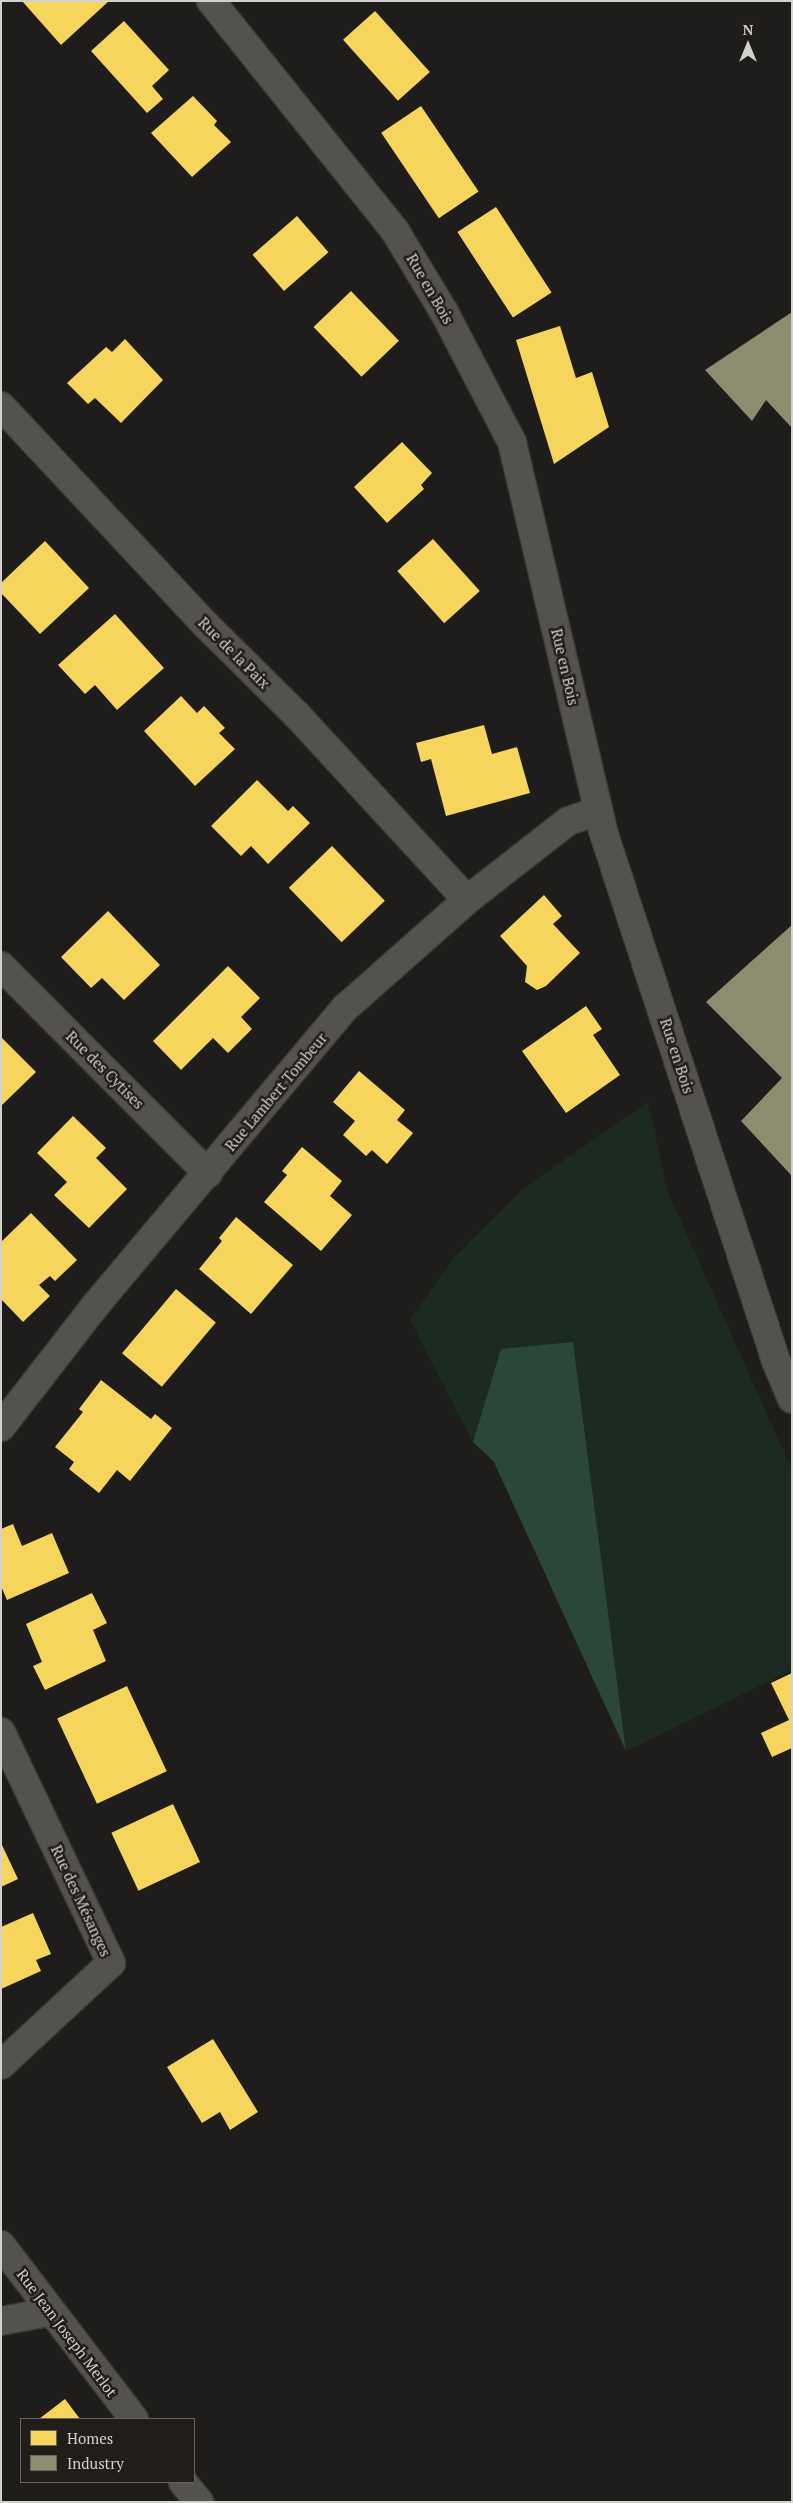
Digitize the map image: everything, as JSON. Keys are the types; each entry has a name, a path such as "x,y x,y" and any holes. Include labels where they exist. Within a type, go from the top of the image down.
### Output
{"street":[{"name":"Rue en Bois","path":"211,1 395,231 444,312 512,442 598,811 776,1361 792,1399"},
{"name":"Rue de la Paix","path":"1,406 207,626 297,715 467,900"},
{"name":"Rue Lambert Tombeur","path":"1,1426 94,1307 208,1174 345,1008 467,900 568,821 598,811"},
{"name":"Rue des Cytises","path":"1,966 208,1174"},
{"name":"Rue des Mésanges","path":"1,1732 111,1964 1,2065"},
{"name":"Rue Jean Joseph Merlot","path":"1,2245 49,2312 133,2418"},
{"path":"1,2321 49,2312"},
{"path":"184,2483 199,2502"}],"green space":[{"path":"648,1102 667,1190 792,1470 792,1670 626,1751 573,1343 501,1350 473,1442 410,1320 454,1257 525,1187"},
{"path":"573,1342 626,1751 494,1462 473,1442 501,1349"}],"building: Homes":[{"path":"22,1 109,1 61,45"},
{"path":"375,11 430,72 398,101 343,40"},
{"path":"124,21 169,70 152,86 163,99 147,113 91,51"},
{"path":"193,96 217,121 214,125 231,142 192,177 151,133"},
{"path":"421,106 479,191 439,218 381,133"},
{"path":"496,207 552,293 513,318 457,232"},
{"path":"297,216 328,252 284,291 252,255"},
{"path":"351,291 399,341 362,377 314,327"},
{"path":"560,326 576,378 592,372 609,427 554,464 516,340"},
{"path":"125,339 163,380 121,423 95,398 88,404 67,383 106,347 112,352"},
{"path":"402,442 432,473 421,485 424,489 387,523 354,487"},
{"path":"433,539 480,591 444,623 397,571"},
{"path":"45,541 89,588 40,634 1,593 1,583"},
{"path":"115,614 164,668 117,710 95,685 85,694 58,665"},
{"path":"181,696 197,713 204,706 225,728 219,733 235,749 195,786 144,731"},
{"path":"484,725 492,754 517,747 530,793 446,816 431,759 421,762 416,743"},
{"path":"257,780 288,811 293,806 310,823 268,864 251,846 241,856 211,826"},
{"path":"332,846 385,901 342,942 289,888"},
{"path":"544,895 562,916 553,924 580,953 546,986 537,990 525,982 527,966 500,936"},
{"path":"108,911 160,965 124,1000 102,978 91,988 61,957"},
{"path":"228,966 260,998 241,1017 252,1029 228,1053 213,1038 181,1070 153,1041"},
{"path":"586,1006 602,1029 593,1035 620,1075 566,1113 522,1051"},
{"path":"1,1037 36,1072 1,1106"},
{"path":"359,1071 405,1110 397,1120 413,1133 387,1164 372,1150 366,1156 343,1135 355,1121 333,1102"},
{"path":"73,1116 106,1148 96,1158 127,1189 89,1228 54,1195 67,1182 37,1153"},
{"path":"302,1147 342,1181 330,1196 352,1215 321,1251 264,1202 287,1175 282,1171"},
{"path":"31,1213 77,1260 55,1281 50,1276 39,1285 50,1296 23,1322 1,1299 1,1242"},
{"path":"236,1217 293,1265 251,1314 199,1269 222,1241 219,1238"},
{"path":"176,1289 216,1322 162,1387 122,1353"},
{"path":"101,1380 151,1419 155,1414 172,1428 130,1481 117,1470 99,1493 69,1469 74,1462 55,1447 83,1412 79,1409"},
{"path":"13,1524 22,1546 52,1533 69,1573 7,1600 1,1586 1,1529"},
{"path":"92,1593 107,1623 93,1630 106,1661 45,1690 33,1666 42,1662 26,1624"},
{"path":"792,1673 792,1748 772,1757 761,1733 789,1720 771,1683"},
{"path":"127,1686 167,1771 97,1804 57,1719"},
{"path":"173,1804 200,1862 138,1891 111,1833"},
{"path":"1,1843 18,1879 1,1887"},
{"path":"33,1913 51,1954 36,1960 41,1971 1,1989 1,1927"},
{"path":"213,2039 258,2112 230,2130 220,2112 202,2123 167,2067"},
{"path":"65,2399 79,2418 40,2418"}],"building: Industry":[{"path":"792,312 792,428 766,400 752,421 705,370"},
{"path":"792,925 792,1176 741,1121 782,1078 706,1002"}]}
